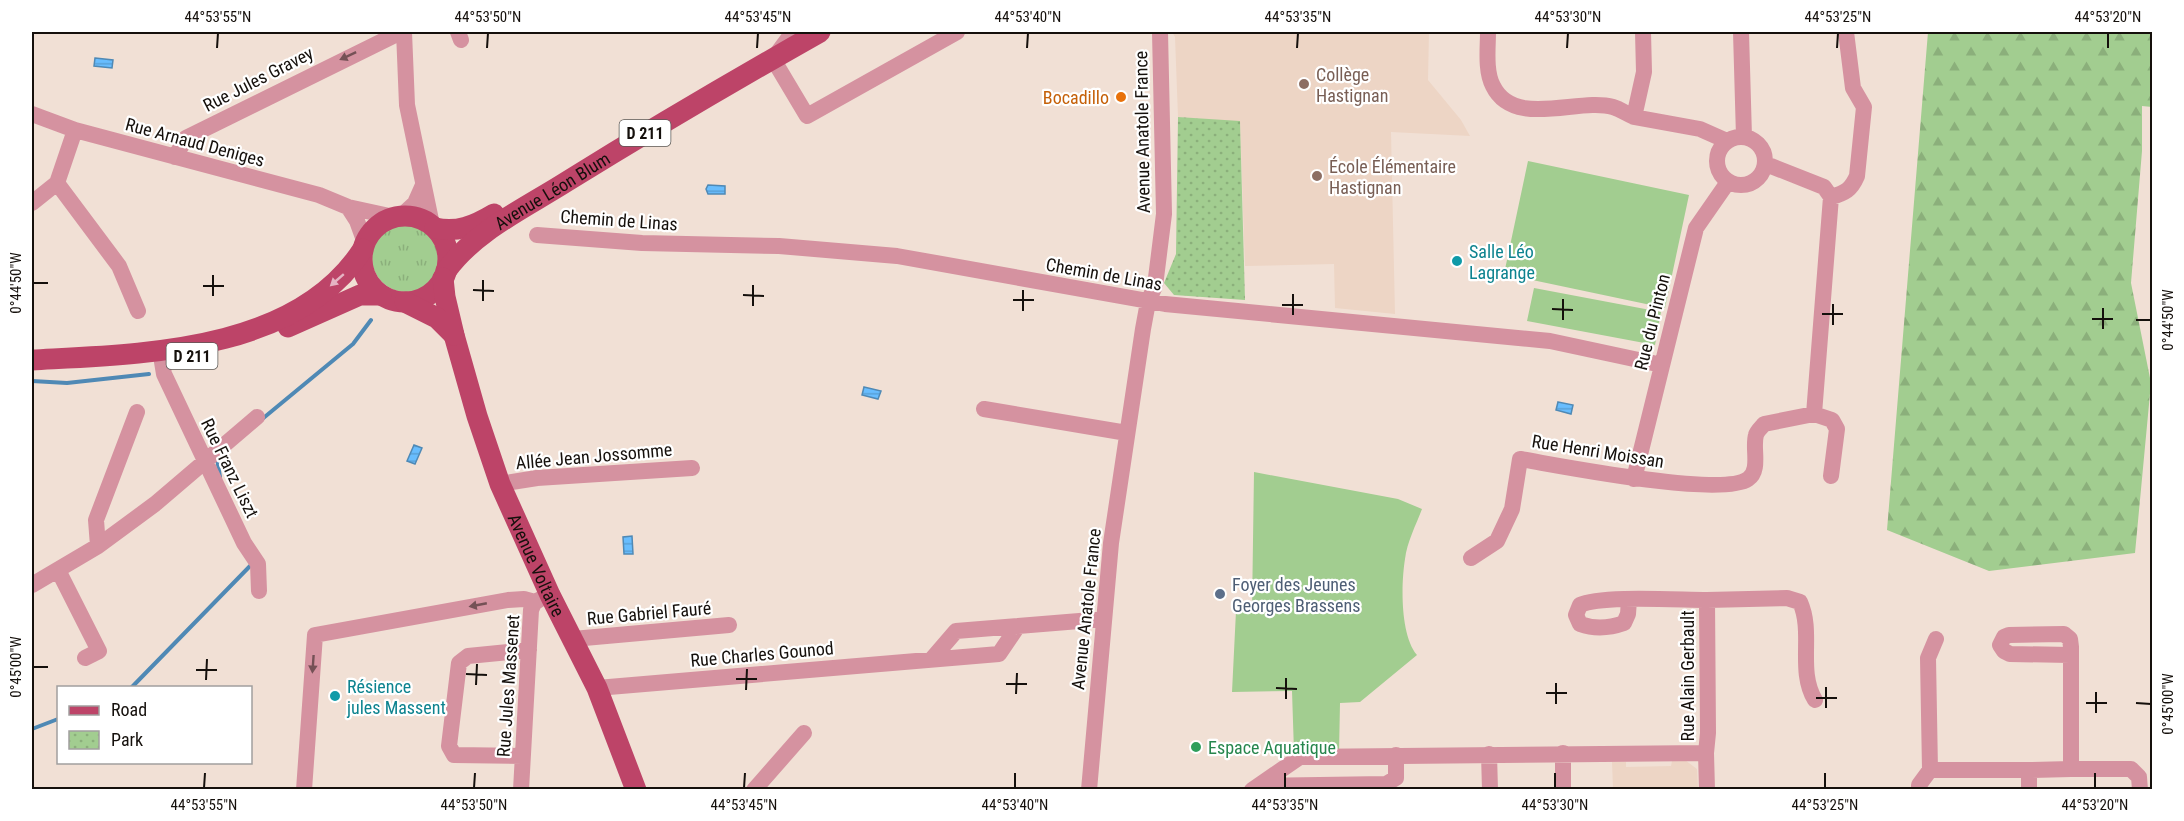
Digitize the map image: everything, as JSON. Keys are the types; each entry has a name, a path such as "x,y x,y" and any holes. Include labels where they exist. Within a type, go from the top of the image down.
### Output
{"main road":[{"name":"Avenue Léon Blum","path":"445,274 455,258 491,228 680,112 820,32"},
{"name":"Avenue Léon Blum","path":"433,226 446,231 477,225 794,34"},
{"path":"405,302 428,295 445,274 446,248 433,226 423,219 398,216 372,231 364,246 362,262 365,275 381,295 405,302 437,318 454,335"},
{"name":"D 211","path":"32,360 164,351 225,338 255,328 304,305 348,270 364,246"},
{"name":"Avenue Voltaire","path":"445,274 445,297 454,335 477,416 500,484 543,599 573,639 597,688 636,789"},
{"name":"D 211","path":"32,372 162,362 257,340 352,298 381,295"}],"street":[{"name":"Rue Jules Gravey","path":"175,157 186,138 402,32"},
{"path":"402,32 408,105 433,226"},
{"path":"794,34 773,59 807,116 957,32"},
{"name":"Avenue Anatole France","path":"1148,302 1144,285 1153,236 1155,195 1149,32"},
{"name":"Avenue Anatole France","path":"1089,789 1111,543 1126,433 1148,302 1155,286 1164,214 1160,32"},
{"path":"1488,32 1488,67 1493,87 1507,102 1530,109 1612,107 1634,117 1700,129 1727,141 1744,137 1758,144 1763,150 1766,164 1762,174 1750,184 1735,185 1728,182 1719,172 1717,159 1727,141"},
{"path":"1634,117 1644,72 1643,32"},
{"path":"1741,32 1744,137"},
{"path":"1831,196 1845,193 1853,185 1857,176 1863,119 1864,107 1853,88 1846,32"},
{"name":"Rue Arnaud Deniges","path":"32,114 75,130 319,195 348,207 398,216"},
{"path":"32,203 57,183 75,130"},
{"path":"1766,164 1824,187 1831,196 1814,414 1832,420 1837,429 1831,476"},
{"name":"Rue du Pinton","path":"1634,479 1696,228 1728,182"},
{"path":"57,183 119,266 138,311"},
{"path":"398,216 415,203 423,185"},
{"path":"348,207 357,221 364,246"},
{"name":"Chemin de Linas","path":"537,234 642,243 779,246 897,256 1148,302 1550,341 1662,365"},
{"name":"Rue Franz Liszt","path":"162,362 164,374 205,463 244,543 258,564 259,591"},
{"path":"984,409 1126,433"},
{"path":"98,546 96,520 136,412"},
{"name":"Rue Henri Moissan","path":"1471,558 1497,541 1512,509 1520,459 1634,479 1732,485 1749,479 1754,469 1756,435 1764,424 1814,414"},
{"path":"32,585 98,546 205,463 257,417"},
{"name":"Allée Jean Jossomme","path":"500,484 537,478 692,468"},
{"path":"58,570 99,651 85,658"},
{"name":"Rue Alain Gerbault","path":"1629,600 1787,598 1800,602 1806,615 1807,686 1815,700"},
{"path":"303,789 315,635 508,600 543,599"},
{"name":"Rue Jules Massenet","path":"521,789 531,610 543,599"},
{"name":"Rue Alain Gerbault","path":"1707,600 1707,789"},
{"path":"931,660 956,631 1104,620"},
{"name":"Rue Gabriel Fauré","path":"573,639 729,625"},
{"name":"Rue Charles Gounod","path":"597,688 999,654 1018,626"},
{"path":"1919,789 1919,785 1930,770 1929,658 1936,639"},
{"path":"522,756 454,755 449,746 459,663 468,656 529,650"},
{"path":"2070,655 2071,769"},
{"path":"754,789 804,733"},
{"path":"1563,753 1563,789"},
{"path":"1256,788 1300,757 1706,753"},
{"path":"1489,754 1490,789"},
{"path":"1256,788 1386,784 1394,786 1396,755"},
{"path":"1930,770 2131,769 2139,777 2140,789"},
{"path":"2029,770 2030,789"}],"shaded area":[{"path":"1172,32 1429,32 1428,80 1461,120 1470,136 1391,132 1395,314 1335,308 1334,264 1245,266 1240,122 1178,117 1175,37"},
{"path":"1685,760 1697,769 1698,789 1613,789 1612,762 1626,762 1626,767 1671,766 1672,761"}],"green space":[{"path":"1928,32 2152,32 2152,107 2142,106 2142,151 2131,283 2151,383 2135,553 1989,571 1887,530"},
{"path":"1178,117 1240,121 1245,300 1174,295 1164,283 1176,254"},
{"path":"1528,161 1689,195 1665,308 1504,274"},
{"path":"399,224 413,224 425,229 435,239 440,258 435,277 425,287 413,292 399,292 387,287 377,277 372,265 372,251 377,239 387,229"},
{"path":"1534,288 1661,312 1655,345 1527,321"},
{"path":"1254,472 1398,499 1422,509 1408,546 1403,582 1403,609 1407,635 1417,655 1360,702 1340,703 1339,753 1294,752 1292,691 1232,692 1236,611 1252,610"}],"water":[{"path":"95,58 113,60 112,68 94,66"},
{"path":"708,185 725,186 725,194 708,194 706,189"},
{"path":"864,387 881,391 878,399 862,395"},
{"path":"1558,402 1573,405 1571,414 1556,410"},
{"path":"414,445 422,448 415,464 407,461"},
{"path":"632,536 633,554 624,554 623,537"}],"waterway":[{"path":"261,420 353,344 371,320"},
{"path":"32,381 67,383 149,374"},
{"path":"217,458 220,477"},
{"path":"133,686 251,565"},
{"path":"32,729 57,719"}],"place":[{"name":"Collège Hastignan","path":"1304,84"},
{"name":"Bocadillo","path":"1121,97"},
{"name":"École Élémentaire Hastignan","path":"1317,176"},
{"name":"Salle Léo Lagrange","path":"1457,261"},
{"name":"Foyer des Jeunes Georges Brassens","path":"1220,594"},
{"name":"Résience jules Massent","path":"335,696"},
{"name":"Espace Aquatique","path":"1196,747"}]}
